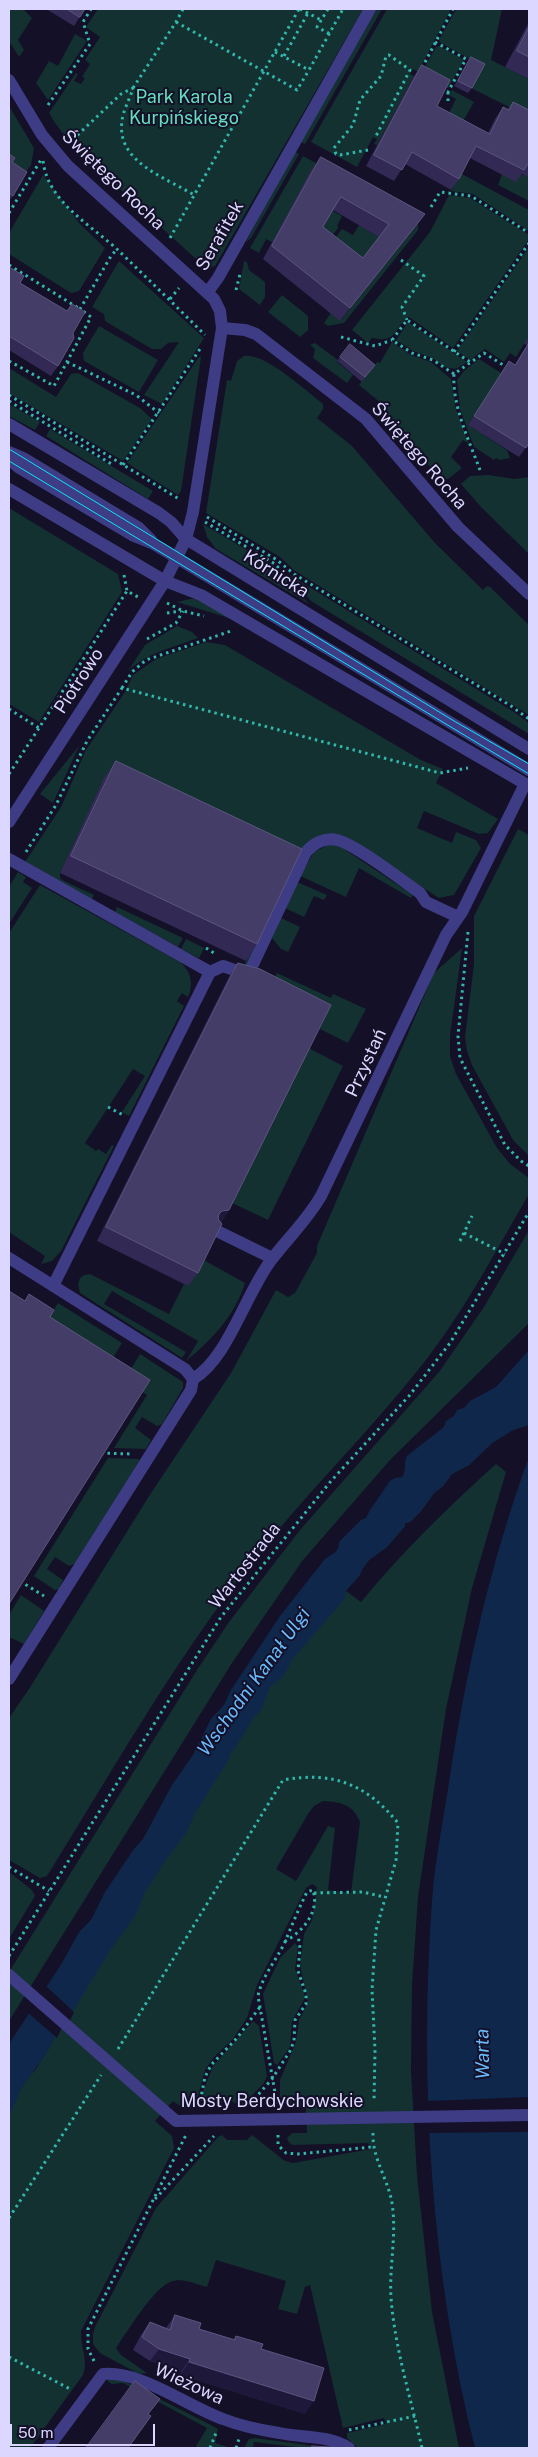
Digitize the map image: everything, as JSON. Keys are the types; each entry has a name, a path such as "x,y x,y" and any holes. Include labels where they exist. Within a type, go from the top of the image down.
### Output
{"street":[{"name":"Serafitek","path":"177,558 186,539 197,490 222,328 218,306 207,292 218,278 370,9"},
{"name":"Świętego Rocha","path":"9,80 42,135 68,166 207,292"},
{"name":"Świętego Rocha","path":"222,328 245,330 256,334 348,404 381,436 458,527 529,594"},
{"name":"Kórnicka","path":"9,424 159,513 171,522 186,539 529,749"},
{"path":"9,452 23,458 139,528 154,544"},
{"path":"9,459 18,467 134,536 154,544 529,770"},
{"path":"9,489 165,581 201,595 527,785"},
{"name":"Piotrowo","path":"9,822 165,581 177,558"},
{"name":"Przystań","path":"193,1379 205,1372 272,1258 309,1217 322,1196 446,935 460,914 527,785"},
{"path":"53,1286 210,972 224,966 248,976 306,852 312,845 328,839 344,842 420,893 426,902 460,914"},
{"path":"14,862 210,972"},
{"path":"217,1231 272,1258"},
{"path":"9,1258 185,1369 193,1379 191,1390 152,1454 9,1680"},
{"name":"Mosty Berdychowskie","path":"9,1975 176,2121 529,2115"},
{"path":"48,2448 103,2374"},
{"name":"Wieżowa","path":"103,2374 129,2375 196,2408 242,2425 280,2434 327,2440 349,2448"}],"path":[{"path":"48,105 90,44 83,22 91,9"},
{"path":"183,9 133,88 122,119 121,133 125,148 132,158 194,195"},
{"path":"168,240 300,9 321,20"},
{"path":"328,9 317,27 330,34"},
{"path":"176,22 297,90 344,9"},
{"path":"418,75 453,9"},
{"path":"284,57 308,13"},
{"path":"435,42 466,59 448,92 448,101"},
{"path":"275,52 309,70"},
{"path":"368,150 336,154 334,148 353,125 360,100 381,76 386,56 389,55 410,70 375,138"},
{"path":"67,144 121,94 133,88"},
{"path":"441,88 448,92"},
{"path":"38,149 43,157 45,174 59,196 80,220 117,250 208,338 124,465"},
{"path":"9,213 43,157"},
{"path":"432,207 440,192 471,196 529,233"},
{"path":"454,352 529,243"},
{"path":"80,309 111,256 117,250"},
{"path":"401,260 424,276 402,307 407,320 470,362"},
{"path":"9,265 91,317 54,386 9,361"},
{"path":"341,337 375,346 392,340 407,320"},
{"path":"392,340 412,353 433,360 454,374"},
{"path":"480,470 458,409 453,384 454,374 484,353 517,373"},
{"path":"67,362 136,395 159,413"},
{"path":"9,396 180,500"},
{"path":"9,401 178,504"},
{"path":"46,425 49,420"},
{"path":"206,517 277,560 294,574 511,706 529,719"},
{"path":"9,774 127,591 124,572"},
{"path":"127,591 140,598"},
{"path":"119,652 164,631 176,623 182,611 167,612"},
{"path":"14,862 56,805 87,741 132,672 146,660 238,629"},
{"path":"122,688 440,773 470,768"},
{"path":"9,709 39,728"},
{"path":"460,914 468,929 458,1036 460,1058 506,1145 521,1161 529,1166"},
{"name":"Wartostrada","path":"9,1956 221,1617 331,1481 409,1396 450,1344 529,1212"},
{"path":"460,1241 472,1216"},
{"path":"464,1233 505,1254"},
{"path":"95,1461 105,1444"},
{"path":"100,1453 140,1454"},
{"path":"16,1587 25,1573"},
{"path":"14,1578 34,1590"},
{"path":"114,2055 283,1780 302,1777 329,1778 361,1788 382,1804 398,1823 396,1860 376,1930 372,1990 375,2050 373,2108"},
{"path":"9,1867 49,1891"},
{"path":"372,2147 298,2154 286,2153 278,2145 281,2120 260,2008 260,1987 284,1942 307,1892 310,1890 314,1894 363,1892 384,1897"},
{"path":"284,1942 298,1935 310,1918 314,1894"},
{"path":"249,2105 272,2079 292,2046 295,2020 306,2004 306,1994 298,1971 300,1948 298,1935"},
{"path":"103,2374 88,2348 88,2329 200,2106 205,2077 211,2065 237,2038 260,2008"},
{"path":"9,2218 103,2072"},
{"path":"152,2203 227,2121"},
{"path":"373,2128 372,2147 392,2201 395,2234 391,2265 391,2299 400,2350 422,2448"},
{"path":"9,2357 86,2397"},
{"path":"346,2430 415,2416"}],"green space":[{"path":"9,9 23,9 32,18 18,40 24,50 19,57 9,41"},
{"name":"Park Karola Kurpińskiego","path":"98,9 363,9 215,266 206,268 134,202 77,149 49,113 76,73 78,74 74,81 81,84 85,78 82,77 90,64 85,60 100,37 86,27"},
{"path":"377,9 382,9 305,144 301,142"},
{"path":"387,9 451,9 418,72 413,69 410,74 414,76 377,145 374,144 377,139 373,137 357,167 311,142"},
{"path":"456,9 502,9 491,60 529,79 529,117 505,114 509,107 471,88 483,66 441,43 439,40"},
{"path":"75,34 87,41 48,100 36,83 49,61 58,66"},
{"path":"439,46 464,60 448,88 421,74 436,47"},
{"path":"452,90 474,102 457,132 443,125 456,99 449,95"},
{"path":"9,106 34,148 31,165 24,175 23,169 9,160"},
{"path":"295,152 299,154 251,238 246,242"},
{"path":"303,156 358,186 272,242 266,239 259,253 250,248"},
{"path":"460,173 529,210 529,231 473,194 451,191"},
{"path":"502,174 529,175 529,201 498,185"},
{"path":"43,175 80,224 105,248 79,291 71,293 9,254 9,233"},
{"path":"449,195 470,198 529,235 529,239 453,348 409,317 402,322 395,333 389,338 372,338 368,343 352,330 430,232"},
{"path":"331,210 342,216 337,226 339,227 320,251 311,244"},
{"path":"418,223 418,230 344,323 328,326 324,323 331,313 341,320"},
{"path":"359,225 379,237 354,271 328,247 342,229 353,235"},
{"path":"529,247 529,336 516,357 510,353 504,362 485,349 470,360 457,351"},
{"path":"119,261 204,338 162,404 144,395 179,342 168,343 161,349 152,349 105,321 104,314 92,307"},
{"path":"244,261 247,262 249,270 265,282 265,297 260,305 239,289"},
{"path":"282,295 308,316 308,330 300,337 268,312"},
{"path":"408,322 467,362 456,369 444,367 433,358 413,351 396,340"},
{"path":"99,326 158,360 139,392 84,361 83,353"},
{"path":"392,342 411,355 431,362 451,379 456,410 469,444 463,440 451,457 462,468 448,479 442,479 433,470 377,409 381,403 359,385 377,362 380,363"},
{"path":"315,343 338,360 337,362 353,375 347,383 313,358 315,349 310,345"},
{"path":"244,356 263,360 274,366 323,404 323,409 317,418 352,446 435,543 483,590 487,586 490,587 529,625 529,715 295,571 280,557 206,513 227,380 231,381 237,361"},
{"path":"199,357 201,357 181,491 178,495 127,463"},
{"path":"479,359 501,373 468,425 507,450 510,458 500,460 496,458 494,460 474,447 460,409 457,380 464,371"},
{"path":"9,368 56,397 71,374 78,373 140,408 152,419 123,461 9,393"},
{"path":"9,404 40,422 35,430 9,416"},
{"path":"50,429 153,491 148,499 46,436"},
{"path":"489,475 514,479 529,477 529,554 481,507 461,484 470,476"},
{"path":"9,508 118,574 122,592 39,722 9,704"},
{"path":"203,524 274,566 309,604 216,549 207,537"},
{"path":"288,574 514,712 529,723 529,734 311,601"},
{"path":"196,599 232,619 177,602"},
{"path":"177,626 192,632 198,638 144,659 128,671 145,645"},
{"path":"206,642 225,645 421,760 443,769 436,783 498,819 488,833 479,834 424,811 417,828 452,843 456,832 476,840 481,848 454,895 439,898 341,835 320,836 247,967 244,966 246,961 290,866 104,779 60,873 60,878 64,881 94,895 92,899 25,862 61,807 86,750 125,692 133,675 156,659"},
{"path":"79,746 53,803 40,794"},
{"path":"518,829 529,835 529,1156 513,1140 472,1065 465,1037 474,964 474,916"},
{"path":"330,844 341,847 413,895 411,898 359,868 346,897 300,876 314,852"},
{"path":"18,872 26,877 23,882 32,888 9,924 9,887"},
{"path":"297,882 327,895 324,900 314,896 304,917 285,908"},
{"path":"40,885 180,962 187,969 191,983 188,997 182,993 177,1001 184,1006 129,1116 122,1112 145,1076 133,1069 85,1143 96,1151 98,1149 106,1154 112,1145 114,1146 61,1251 52,1261 41,1264 45,1256 9,1232 9,933"},
{"path":"117,907 183,938 178,947 115,912"},
{"path":"281,918 300,927 288,952 281,949 272,938"},
{"path":"186,939 204,948 199,958 181,949"},
{"path":"462,948 450,1036 450,1056 456,1074 497,1148 510,1164 529,1178 529,1194 452,1324 437,1345 401,1391 270,1540 221,1603 144,1718 47,1876 40,1878 9,1860 9,1718 151,1493 231,1373 276,1290 288,1297 295,1293 317,1253 317,1246 434,973"},
{"path":"277,973 331,998 333,994 366,1009 348,1043 320,1029 325,1018 275,993 272,983"},
{"path":"307,1047 343,1066 268,1220 230,1202"},
{"path":"529,1230 529,1323 390,1460 303,1560 232,1663 9,2021 9,1972 197,1670 229,1622 300,1530 439,1372 484,1307"},
{"path":"202,1259 245,1283 241,1295 222,1326 186,1361 198,1341 112,1291 104,1304 186,1352 182,1358 80,1293 78,1284 80,1278 90,1274 169,1314 184,1284 188,1286"},
{"path":"58,1303 122,1343 106,1369 42,1328"},
{"path":"140,1354 183,1382 183,1388 162,1424 157,1426 142,1417 135,1428 151,1440 146,1449 114,1448 147,1395 124,1380"},
{"path":"529,1425 513,1430 492,1443 469,1465 452,1474 443,1486 434,1493 421,1511 410,1522 405,1523 405,1526 387,1547 369,1560 346,1591 361,1602 426,1530 496,1464 506,1472 472,1588 446,1709 418,1897 412,1985 411,2072 417,2176 432,2312 459,2448 358,2448 347,2438 347,2433 386,2424 384,2418 343,2428 310,2285 305,2287 297,2314 278,2309 286,2281 216,2260 207,2287 179,2280 163,2286 141,2312 116,2348 121,2355 147,2373 139,2374 100,2353 93,2344 95,2327 156,2208 218,2137 222,2135 227,2140 247,2140 252,2135 285,2161 293,2163 371,2149 371,2145 367,2143 292,2145 287,2138 292,2133 307,2133 306,2106 285,2105 280,2099 280,2080 296,2042 299,2020 308,2003 300,1965 304,1934 312,1920 317,1887 312,1884 306,1888 257,1985 247,2018 233,2039 214,2057 205,2070 196,2104 185,2109 173,2101 155,2121 172,2136 174,2148 81,2331 85,2358 83,2375 30,2448 9,2448 9,2111 11,2096 36,2069 51,2045 63,2004 255,1697 466,1439","holes":["323,1801 340,1803 350,1808 354,1811 360,1822 351,1893 328,1890 335,1828 328,1826 296,1881 276,1869 314,1806"]},
{"path":"108,1458 139,1459 139,1461 75,1564 69,1566 55,1557 47,1569 63,1580 59,1589 55,1590 34,1576"},
{"path":"21,1595 44,1611 24,1644 9,1637 9,1615"},
{"path":"9,1872 32,1890 35,1896 9,1939"},
{"path":"295,1943 298,1947 295,1969 304,1993 304,2000 292,2021 290,2047 277,2065 274,2063 263,1994 280,1958"},
{"path":"253,2021 259,2026 267,2076 264,2083 241,2107 233,2102 207,2103 202,2098 202,2094 213,2066"},
{"path":"113,2378 124,2381 218,2429 215,2443 231,2448 195,2448 207,2428 123,2383 112,2384 107,2381"},
{"path":"255,2438 329,2448 304,2448 254,2442 253,2448 244,2448 249,2439"}],"water":[{"name":"Wschodni Kanał Ulgi","path":"529,1350 529,1425 513,1430 492,1443 469,1465 452,1474 443,1486 434,1493 421,1511 410,1522 405,1523 405,1526 387,1547 369,1560 360,1575 346,1591 345,1598 292,1660 283,1677 270,1687 261,1710 254,1717 231,1752 229,1759 194,1815 187,1832 167,1858 144,1894 136,1915 113,1946 67,2021 59,2028 52,2044 23,2087 9,2115 9,2044 62,1963 79,1932 91,1920 105,1892 143,1839 172,1785 193,1755 211,1719 224,1705 231,1690 280,1616 325,1559 337,1551 339,1542 361,1520 366,1518 390,1481 402,1477 407,1456 444,1427 446,1421 454,1416 457,1410 464,1408 470,1401 496,1387"},
{"name":"Warta","path":"529,1457 529,2448 475,2448 460,2382 448,2314 432,2176 428,2107 428,1969 433,1885 437,1854 464,1695 492,1575 515,1496"}],"pier":[{"path":"45,1985 74,2012 69,2023 62,2027 57,2038 27,2012"},
{"path":"529,2097 529,2132 427,2133 426,2101"}],"building":[{"path":"67,9 85,9 80,17"},
{"path":"529,27 529,57 517,51"},
{"path":"471,57 485,64 472,88 458,81"},
{"path":"422,65 450,80 437,106 490,134 503,107 509,110 513,102 529,110 529,162 524,170 476,146 459,179 412,152 402,170 374,155"},
{"path":"9,154 15,158 12,162 27,172 13,196 9,193"},
{"path":"321,157 425,214 350,308 272,246","holes":["341,197 389,224 363,258 323,227"]},
{"path":"9,267 24,276 20,283 67,311 72,304 85,312 73,333 74,338 58,366 9,336"},
{"path":"529,343 529,443 526,448 474,416 509,361 515,365"},
{"path":"350,344 375,365 365,377 340,357"},
{"path":"116,761 302,849 257,944 71,856"},
{"path":"238,963 260,969 331,1005 229,1210 222,1211 219,1214 218,1219 222,1224 198,1273 106,1227"},
{"path":"9,1291 25,1301 29,1294 54,1310 50,1317 150,1380 9,1604"},
{"path":"175,2315 201,2323 199,2329 235,2340 236,2336 263,2344 261,2349 324,2368 314,2401 189,2362 190,2359 159,2349 142,2337 150,2322 170,2330"},
{"path":"135,2381 160,2399 148,2414 151,2416 128,2448 86,2448"},
{"path":"312,2446 347,2448 312,2448"}],"tram line":[{"path":"9,449 454,721 529,764"},
{"path":"9,461 529,774"}]}
